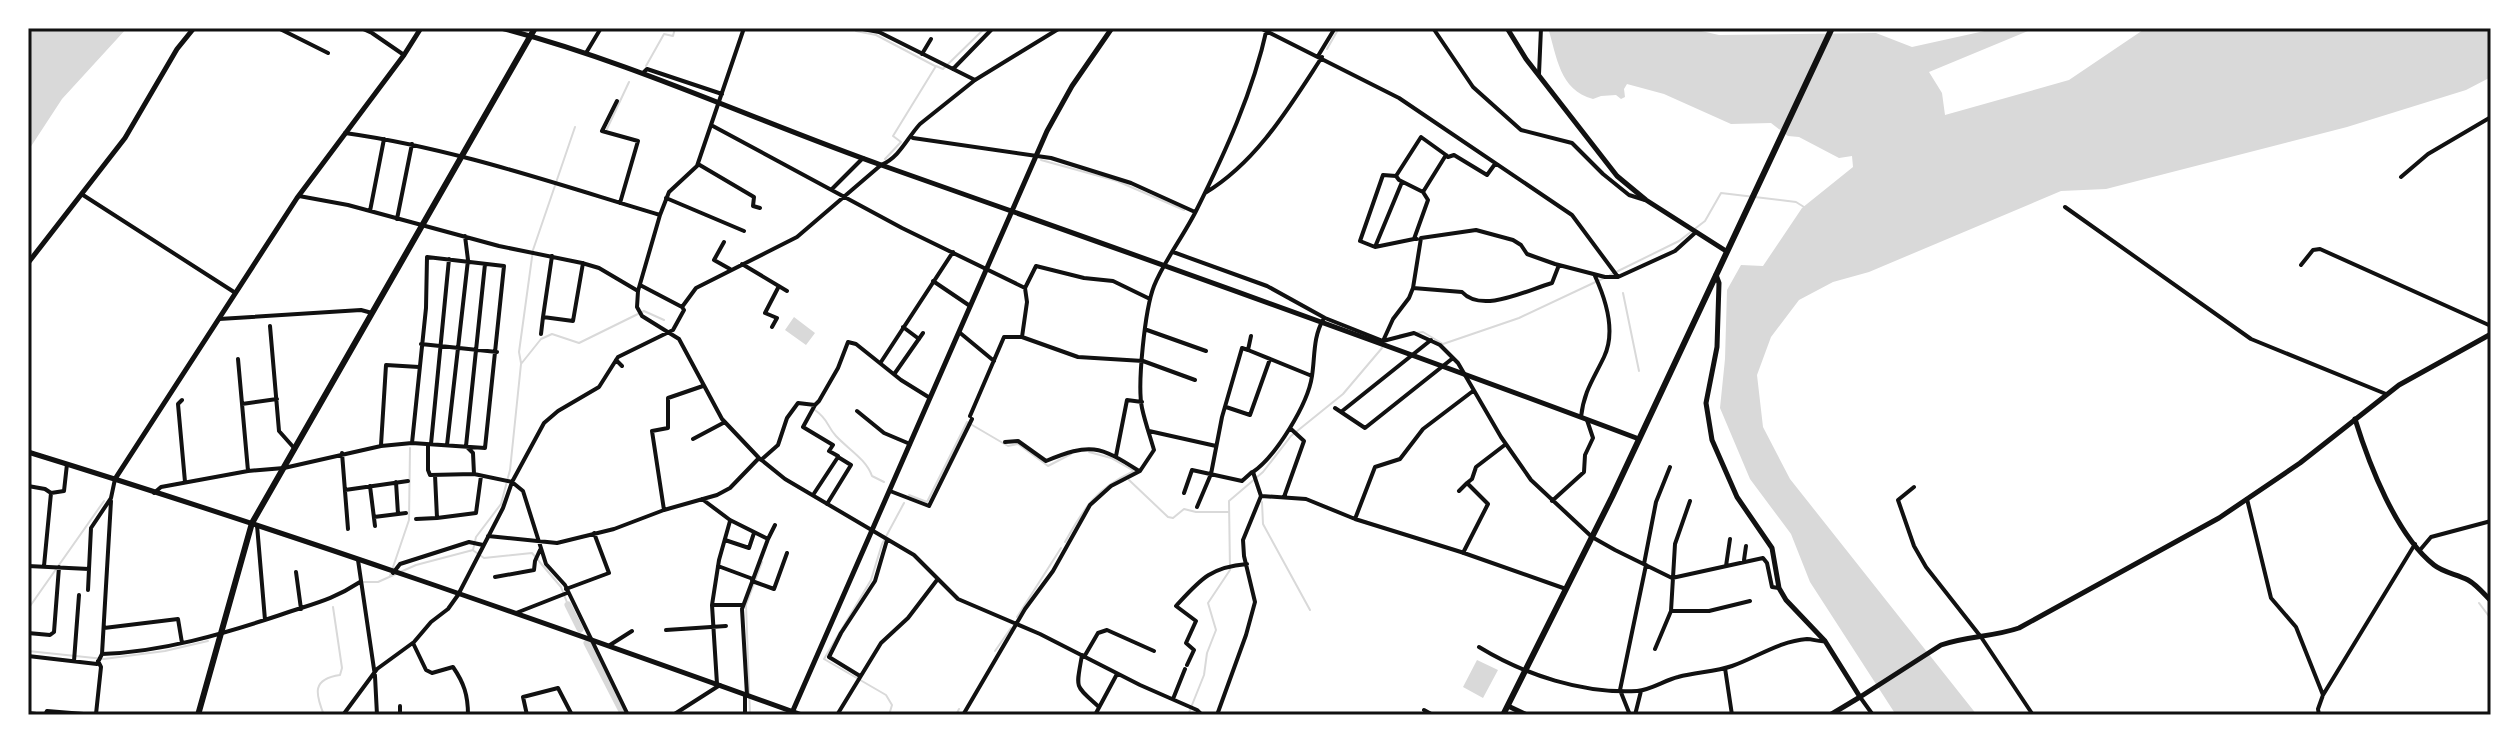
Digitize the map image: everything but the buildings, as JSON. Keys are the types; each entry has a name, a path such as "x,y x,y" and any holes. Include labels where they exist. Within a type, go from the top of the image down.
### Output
{"main road":[{"path":"198,715 254,524 535,28"},
{"path":"1503,715 1639,439 1832,28"}],"street":[{"path":"28,263 83,195 143,110 177,49 194,28"},
{"path":"278,28 328,53"},
{"path":"361,28 404,55"},
{"path":"28,656 97,664 102,654 111,498 115,479 299,196 421,28"},
{"path":"501,28 585,54 881,165 1012,209 1165,268 1323,321 1639,439"},
{"path":"585,54 601,28"},
{"path":"744,28 698,164 666,198 639,288 637,307 642,316 670,332 683,347 725,422 760,459 785,479 914,555 958,599 1018,624 1117,674 1194,708 1202,715"},
{"path":"857,28 879,32 975,80"},
{"path":"953,69 993,28"},
{"path":"343,715 375,676 377,669 413,643 458,595 544,423 599,387 616,360 630,349 670,332 696,288 797,237 818,222 881,165 890,162 920,124 975,80 1060,28"},
{"path":"792,713 1035,157 1072,86 1112,28"},
{"path":"1260,28 1399,98 1572,215 1618,277"},
{"path":"1203,195 1257,149 1320,56 1335,28"},
{"path":"1433,28 1473,87 1521,130 1572,143 1629,195 1646,200"},
{"path":"1507,28 1539,76 1617,176 1646,200 1726,251"},
{"path":"1539,76 1541,28"},
{"path":"963,715 1025,609 1053,571 1090,505 1111,486 1139,471 1154,450 1142,402 1150,299 1154,285 1195,212 1248,93 1267,29"},
{"path":"922,54 931,39"},
{"path":"641,75 647,69 722,94"},
{"path":"617,101 602,131 638,141 620,203"},
{"path":"2401,177 2428,154 2491,117"},
{"path":"711,125 902,228 1025,288"},
{"path":"344,133 412,144 460,156 584,190 660,215"},
{"path":"1396,176 1421,137 1446,155 1454,155 1487,175 1495,164"},
{"path":"912,138 1051,158 1109,176 1195,212"},
{"path":"370,212 384,139"},
{"path":"397,219 412,144"},
{"path":"1423,192 1446,155"},
{"path":"832,189 863,158"},
{"path":"698,164 754,197 753,206 760,208"},
{"path":"1380,342 1413,288 1418,239 1428,200 1423,192 1396,176 1383,175 1360,241 1375,247 1418,239 1476,230 1513,240 1527,254 1559,265 1594,275 1618,277 1675,251 1696,232"},
{"path":"1375,247 1402,182"},
{"path":"83,195 234,292"},
{"path":"299,196 583,263 682,307"},
{"path":"666,198 744,231"},
{"path":"2065,207 2251,339 2386,394"},
{"path":"447,445 468,260 465,236"},
{"path":"724,242 714,260 730,269"},
{"path":"2301,265 2313,250 2320,249 2491,326"},
{"path":"881,362 953,252"},
{"path":"1173,252 1267,286 1323,321"},
{"path":"541,334 552,256"},
{"path":"154,493 161,487 185,482 284,468 381,446 412,443 485,448 504,266 427,257 426,308 412,443"},
{"path":"449,259 428,470 430,475 474,474 512,482 523,491 546,564 567,591 628,715"},
{"path":"466,446 485,263"},
{"path":"543,317 573,321 583,263"},
{"path":"742,264 787,291"},
{"path":"1413,288 1462,292 1469,300 1486,303 1552,283 1559,265"},
{"path":"1022,337 1027,302 1025,288 1036,266 1084,278 1113,281 1150,299"},
{"path":"1552,501 1584,472 1585,455 1593,438 1584,418 1583,398 1605,355 1610,334 1605,298 1594,275"},
{"path":"1716,275 1719,283 1717,347 1706,403 1712,440 1737,497 1772,548 1779,588 1786,600 1825,641 1873,715"},
{"path":"933,281 970,306"},
{"path":"772,327 777,318 765,313 779,286"},
{"path":"217,319 361,310 372,313"},
{"path":"1184,493 1192,470 1242,481 1266,463 1291,429 1312,376 1314,347 1323,321"},
{"path":"270,326 279,431 295,449"},
{"path":"903,327 919,339"},
{"path":"1147,330 1206,351"},
{"path":"958,332 994,361"},
{"path":"895,373 923,333"},
{"path":"1380,342 1414,333 1431,340 1453,358 1531,480 1592,537 1675,578 1763,558 1772,587 1779,588"},
{"path":"1830,715 1931,650 1954,640 2019,628 2219,518 2300,463 2386,394 2430,366 2491,334"},
{"path":"1248,350 1251,336"},
{"path":"890,491 929,506 970,420 1004,337 1022,337 1078,357 1143,361 1195,380"},
{"path":"1341,412 1431,340"},
{"path":"851,465 829,451 833,445 803,427 838,368 848,342 856,344 930,398"},
{"path":"421,344 497,352"},
{"path":"1197,507 1211,474 1225,407 1242,348 1312,376"},
{"path":"1335,408 1365,428 1453,358"},
{"path":"238,359 248,471"},
{"path":"1225,407 1250,415 1270,359"},
{"path":"616,360 622,366"},
{"path":"381,446 386,365 419,367"},
{"path":"664,510 652,431 668,428 668,398 703,386"},
{"path":"1355,519 1375,467 1400,459 1423,429 1473,391"},
{"path":"242,404 277,399"},
{"path":"182,400 178,404 185,482"},
{"path":"1116,456 1127,400 1142,402"},
{"path":"487,536 557,543 730,488 778,445 792,409 798,403 815,405"},
{"path":"868,407 859,413 884,433 910,444"},
{"path":"2355,418 2374,473 2420,550 2443,571 2472,582 2491,601"},
{"path":"693,439 725,422"},
{"path":"1284,498 1304,441 1291,429"},
{"path":"1149,431 1216,446"},
{"path":"1005,442 1018,441 1046,461 1089,447 1116,456 1139,471"},
{"path":"1459,491 1472,479 1476,467 1506,444"},
{"path":"466,446 473,453 474,474"},
{"path":"28,452 254,524 610,645 802,715"},
{"path":"342,453 348,529"},
{"path":"813,495 838,457"},
{"path":"827,504 856,459"},
{"path":"28,486 51,493 64,491 67,464"},
{"path":"1632,715 1620,690 1656,502 1670,467"},
{"path":"1217,715 1255,602 1243,540 1261,496 1253,472"},
{"path":"435,475 437,518"},
{"path":"416,519 476,513 481,476"},
{"path":"345,490 408,481"},
{"path":"396,482 398,514"},
{"path":"1463,553 1488,504 1467,483"},
{"path":"370,486 375,526"},
{"path":"1914,487 1898,500 1914,546 2033,715"},
{"path":"44,566 51,493"},
{"path":"1261,496 1306,499 1355,519 1566,589"},
{"path":"88,590 91,528 111,498"},
{"path":"702,499 730,520 768,539"},
{"path":"2247,499 2271,598 2296,627 2323,695"},
{"path":"1655,649 1671,611 1675,544 1690,501"},
{"path":"374,517 406,513"},
{"path":"718,685 712,605 730,520"},
{"path":"2420,550 2431,537 2440,533 2491,521"},
{"path":"254,524 265,620"},
{"path":"745,715 748,695 743,605 775,525"},
{"path":"514,614 609,573 594,533"},
{"path":"724,540 749,548 754,533"},
{"path":"859,677 829,657 875,581 886,539"},
{"path":"1726,566 1730,539"},
{"path":"396,574 400,564 469,542 483,545"},
{"path":"2319,715 2323,695 2415,543"},
{"path":"1744,561 1746,546"},
{"path":"495,577 534,570 540,550"},
{"path":"718,566 774,589 787,553"},
{"path":"358,560 375,676 377,715"},
{"path":"1173,699 1194,650 1186,643 1196,621 1176,606 1206,574 1247,564"},
{"path":"28,566 89,569"},
{"path":"28,633 50,635 54,632 59,567"},
{"path":"296,572 301,609"},
{"path":"837,715 881,643 908,618 937,580"},
{"path":"102,654 182,643 222,632 335,598 360,582"},
{"path":"74,661 79,595"},
{"path":"1671,611 1709,611 1750,601"},
{"path":"712,605 743,605"},
{"path":"104,628 178,619 182,643"},
{"path":"666,630 726,626"},
{"path":"1099,707 1079,691 1077,684 1083,656 1098,633 1107,630 1154,651"},
{"path":"610,645 632,631"},
{"path":"1479,647 1525,670 1588,687 1641,691 1678,677 1725,668 1773,647 1810,639 1825,641"},
{"path":"413,643 426,670 432,673 453,667 463,682 468,715"},
{"path":"28,713 45,715 47,711 96,715 101,667 98,661"},
{"path":"1725,668 1732,715"},
{"path":"1095,715 1117,674"},
{"path":"673,715 718,685"},
{"path":"527,715 523,697 558,688 572,715"},
{"path":"1632,715 1641,691"},
{"path":"400,706 400,715"},
{"path":"1508,706 1527,715"},
{"path":"1191,715 1194,708"},
{"path":"1424,710 1433,715"}],"shaded area":[{"path":"28,28 127,28 62,99 28,151"},
{"path":"1548,28 1697,28 1719,35 1876,33 1912,47 1998,28 2035,28 1929,72 1942,93 1945,115 2069,80 2146,28 2491,28 2491,77 2466,90 2347,127 2106,189 2061,191 1869,272 1833,282 1799,300 1771,337 1757,375 1763,427 1790,479 1977,715 1896,715 1810,582 1791,534 1750,479 1720,408 1727,290 1741,265 1763,266 1802,208 1853,167 1852,156 1839,158 1799,137 1788,136 1771,123 1731,124 1664,94 1627,84 1625,97 1621,99 1616,95 1593,99 1582,95 1561,71"},
{"path":"794,317 815,333 806,345 785,330"},
{"path":"1477,660 1498,670 1483,698 1463,687"}],"waterway":[{"path":"646,66 664,34 673,36 675,28"},
{"path":"885,159 901,142 893,136 936,66 943,69 985,28"},
{"path":"1327,49 1339,28"},
{"path":"856,31 876,35 935,66"},
{"path":"606,131 629,82"},
{"path":"521,363 519,352 533,250 575,127"},
{"path":"1041,160 1117,181 1184,210"},
{"path":"1610,275 1679,241 1705,221 1721,193 1796,202 1804,207"},
{"path":"1400,335 1423,332 1443,344 1519,318 1604,278"},
{"path":"1623,293 1639,371"},
{"path":"364,582 378,582 416,565 473,550 476,537 501,504 510,470 521,364 541,339 552,334 579,343 644,311 664,320"},
{"path":"1188,715 1204,675 1207,653 1216,630 1208,603 1230,570 1229,501 1263,472 1291,436 1343,394 1382,348"},
{"path":"815,410 836,436 861,459 872,476 884,482"},
{"path":"909,495 927,502 967,422 1008,446 1018,444 1048,466 1071,454"},
{"path":"390,576 409,520 410,448"},
{"path":"1065,542 1093,500 1110,485 1134,471 1111,458 1089,452"},
{"path":"1129,480 1168,517 1173,518 1184,509 1228,512"},
{"path":"28,609 104,501"},
{"path":"1262,502 1263,524 1310,610"},
{"path":"889,715 892,705 886,695 824,659 871,580 882,544 904,503"},
{"path":"1017,617 1061,548"},
{"path":"474,551 484,558 532,553 561,587 568,605"},
{"path":"750,715 746,605 762,562"},
{"path":"2479,603 2491,619"},
{"path":"568,605 580,629"},
{"path":"324,715 318,688 324,680 340,675 342,668 333,607"},
{"path":"995,651 1011,628"},
{"path":"28,651 104,659 165,651 208,641"},
{"path":"587,643 624,715"},
{"path":"956,715 959,709"}]}
